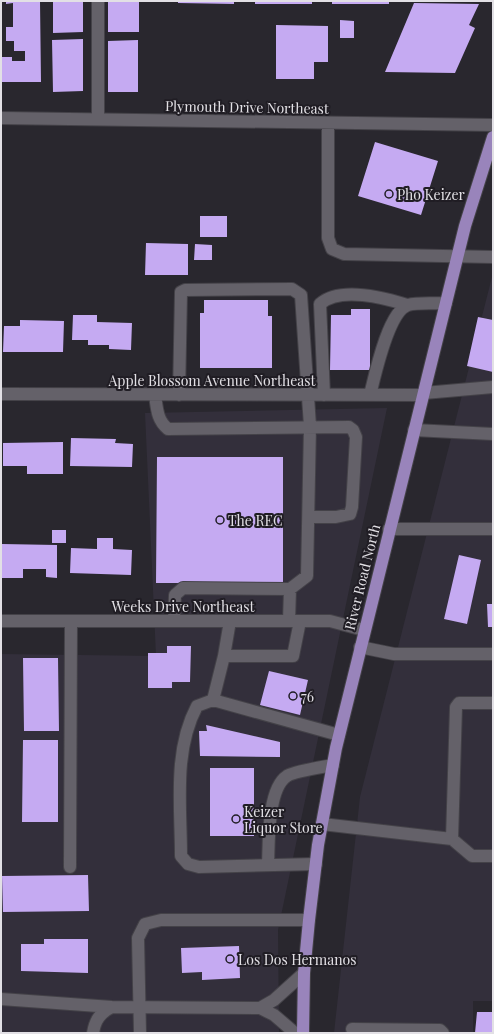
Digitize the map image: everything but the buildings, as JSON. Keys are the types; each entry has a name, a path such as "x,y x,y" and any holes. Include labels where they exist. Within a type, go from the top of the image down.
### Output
{"main road":[{"name":"River Road North","path":"303,1033 304,973 309,920 322,824 339,735 457,257 465,226 490,154 493,137"}],"street":[{"path":"98,1 98,119"},
{"name":"Plymouth Drive Northeast","path":"1,118 493,126"},
{"path":"328,123 328,238 332,249 344,254 493,257"},
{"path":"174,621 175,595 183,588 290,589 307,576 310,426 301,295 292,289 185,290 181,292 179,395"},
{"path":"324,395 320,304 327,298 343,295 384,297 408,305 446,303"},
{"path":"370,395 382,350 394,318 408,305"},
{"name":"Apple Blossom Avenue Northeast","path":"1,394 370,395 424,394 493,386"},
{"path":"155,395 158,416 162,424 168,429 310,426 349,427 353,430 356,437 352,507 350,514 336,517 309,517"},
{"path":"414,430 493,434"},
{"path":"389,529 493,530"},
{"path":"224,656 293,656 295,621 290,589"},
{"name":"Weeks Drive Northeast","path":"1,621 330,621 364,630"},
{"path":"70,867 71,621"},
{"path":"213,700 224,656 230,621"},
{"path":"360,647 394,654 493,654"},
{"path":"316,864 199,867 188,864 181,856 180,761 191,717 197,706 213,700 339,735"},
{"path":"452,839 456,707 459,703 493,703"},
{"path":"268,865 272,812 281,782 288,775 333,765"},
{"path":"322,824 452,839 472,856 493,856"},
{"path":"140,1033 138,938 145,924 161,920 309,920"},
{"path":"260,1008 274,1000 304,973"},
{"path":"1,999 112,1007 260,1008 274,1014 296,1033"},
{"path":"93,1033 95,1023 99,1016 112,1007"},
{"path":"352,1029 440,1030 443,1033"}],"shaded area":[{"path":"493,273 493,1001 473,1001 473,1033 334,1033 360,797"},
{"path":"387,408 278,930 279,1033 1,1033 1,654 156,656 145,413"}],"place":[{"name":"Pho Keizer","path":"389,194"},
{"name":"The REC","path":"220,520"},
{"name":"76","path":"293,696"},
{"name":"Keizer Liquor Store","path":"236,819"},
{"name":"Los Dos Hermanos","path":"230,959"}]}
